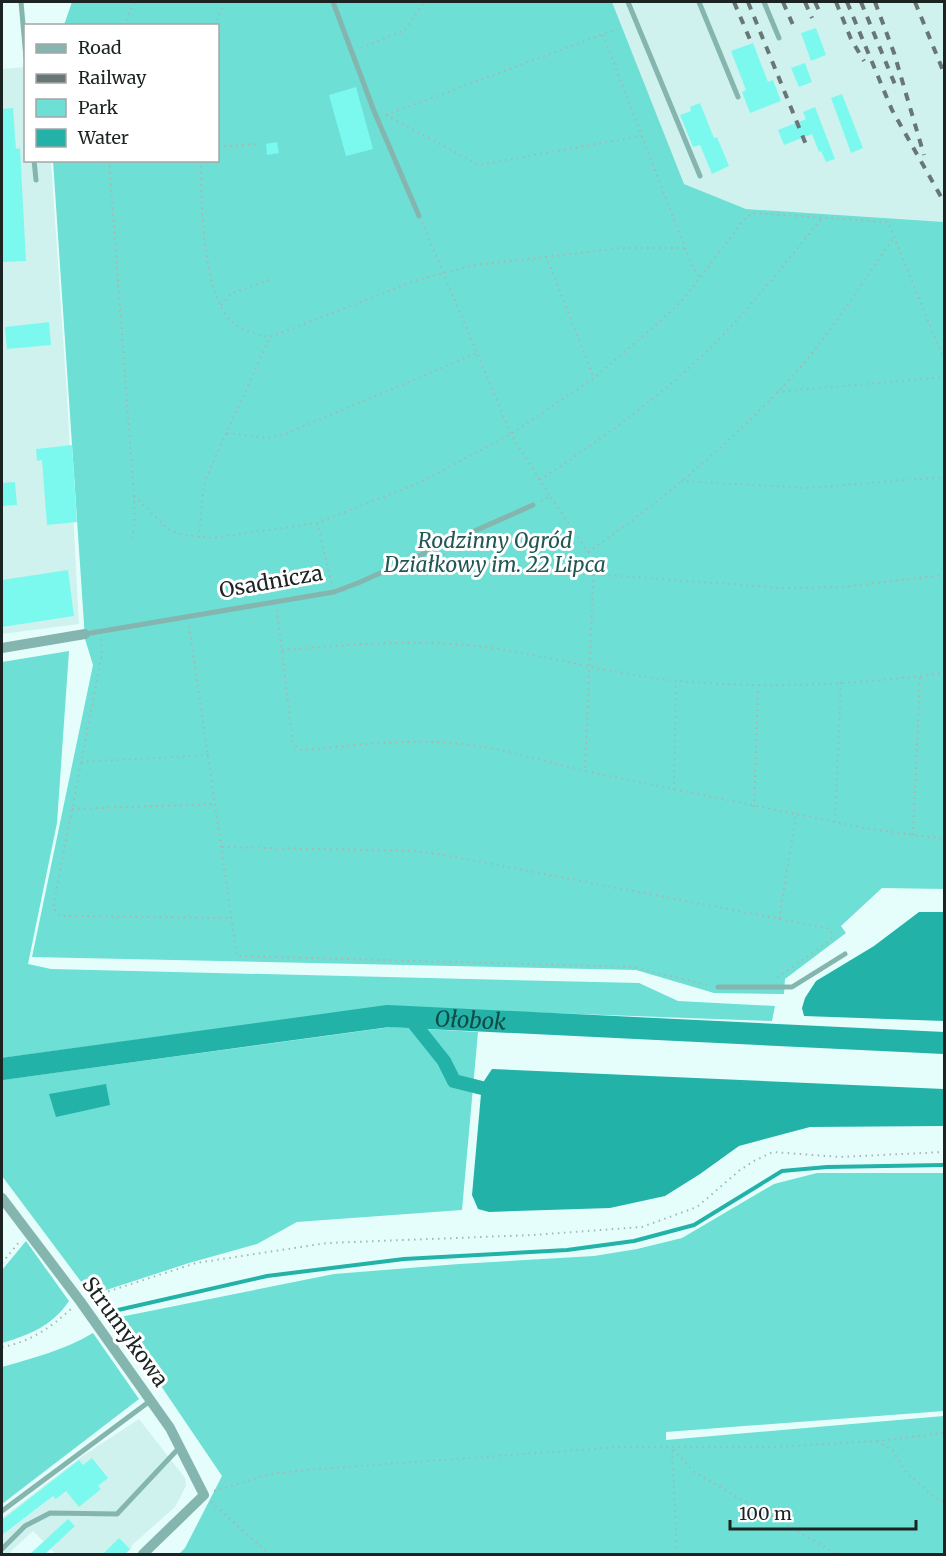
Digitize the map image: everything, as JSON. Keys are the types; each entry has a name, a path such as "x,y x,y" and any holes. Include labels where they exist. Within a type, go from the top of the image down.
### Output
{"street":[{"name":"Osadnicza","path":"2,648 85,634"},
{"name":"Strumykowa","path":"2,1198 80,1301 170,1428 204,1496"},
{"path":"143,1554 204,1496"}],"lane":[{"path":"21,2 24,36"},
{"path":"333,2 374,111 419,216"},
{"path":"628,2 700,176"},
{"path":"699,2 738,97"},
{"path":"764,2 779,38"},
{"path":"34,162 36,180"},
{"name":"Osadnicza","path":"85,634 334,592 533,505"},
{"path":"718,987 792,987 845,954"},
{"path":"2,1511 150,1401"},
{"path":"2,1549 25,1526 50,1513 117,1514 180,1447"}],"path":[{"path":"125,24 134,2"},
{"path":"216,24 224,2"},
{"path":"352,51 405,30 424,2"},
{"path":"386,115 617,29"},
{"path":"603,35 692,266 700,278"},
{"path":"374,111 386,115 479,165 641,136"},
{"path":"219,147 257,144"},
{"path":"109,162 134,496 135,519 132,540"},
{"path":"201,162 207,254 215,294 225,314 238,326 270,337 417,280 475,265 623,248 685,248"},
{"path":"134,496 168,529 199,538 228,537 317,523 419,483 511,434 594,378 666,316 700,278 746,217 753,213 888,222 945,360"},
{"path":"419,216 511,434 594,561 585,771"},
{"path":"540,480 591,446 661,392 726,331 774,278 823,217"},
{"path":"588,552 681,482 739,431 777,392 821,341 894,237"},
{"path":"546,256 594,378"},
{"path":"221,305 232,293 272,279"},
{"path":"199,538 206,478 270,337"},
{"path":"227,433 266,438 283,435 477,353"},
{"path":"777,392 945,377"},
{"path":"681,482 808,488 945,477"},
{"path":"533,505 550,496"},
{"path":"317,523 334,592"},
{"path":"437,548 450,560 593,574 782,588 842,587 945,575"},
{"path":"276,601 293,744 301,750 416,741 477,746 754,807 945,839"},
{"path":"188,617 237,956 633,967 718,987"},
{"path":"100,632 102,654 53,908 60,916 232,918"},
{"path":"282,650 353,644 405,643 473,646 517,652 589,668 676,681 758,686 842,682 945,673"},
{"path":"913,835 920,676"},
{"path":"674,790 676,681"},
{"path":"835,822 842,682"},
{"path":"754,807 758,686"},
{"path":"81,762 209,755"},
{"path":"72,809 216,804"},
{"path":"779,919 796,815"},
{"path":"222,847 414,851 445,855 827,928 831,931 832,937 828,942 778,977 777,987"},
{"path":"2,1347 35,1337 52,1326 80,1301 196,1263 327,1243 533,1235 642,1227 697,1207 740,1170 773,1152 840,1157 945,1152"},
{"path":"2,1263 27,1232"},
{"path":"269,1554 204,1496 271,1474 305,1470 620,1447 773,1447 878,1441 945,1433"},
{"path":"878,1441 893,1451 906,1472 933,1496 945,1502"},
{"path":"672,1448 677,1554"},
{"path":"672,1448 694,1473 837,1554"}],"shaded area":[{"path":"612,2 944,2 944,224 746,209 683,184"},
{"path":"24,67 24,162 51,162 67,395 79,624 2,634 2,69"},
{"path":"139,1419 185,1478 186,1486 175,1507 125,1554 56,1554 33,1531 10,1552 12,1554 2,1554 2,1518 81,1457"}],"green space":[{"name":"Rodzinny Ogród Działkowy im. 22 Lipca","path":"72,2 612,2 684,184 746,209 944,222 944,889 882,888 841,926 846,933 785,979 784,994 714,993 636,970 32,957 93,665 85,639 53,162 219,162 219,24 64,24"},
{"path":"69,651 57,823 28,964 51,969 639,983 678,1001 775,1006 772,1021 379,1007 2,1058 2,662"},
{"path":"391,1027 478,1032 462,1210 297,1222 257,1244 189,1263 91,1295 2,1176 2,1080"},
{"path":"817,1173 944,1173 944,1411 666,1432 666,1440 944,1416 944,1554 179,1554 185,1548 222,1476 115,1318 334,1274 594,1256 637,1249 682,1238 774,1184"},
{"path":"26,1241 69,1301 47,1323 21,1337 2,1343 2,1270"},
{"path":"93,1333 139,1399 2,1504 2,1367 60,1349"}],"water":[{"path":"919,912 944,912 944,1021 804,1016 802,1008 805,998 816,981 874,946"},
{"path":"492,1069 944,1089 944,1126 810,1127 739,1146 665,1196 610,1208 489,1212 478,1209 472,1195 481,1094 484,1081"},
{"path":"106,1084 110,1105 56,1117 49,1094"}],"building":[{"path":"816,28 826,55 811,61 801,33"},
{"path":"753,43 768,82 773,80 781,101 750,113 742,92 746,90 731,51"},
{"path":"805,63 812,82 799,87 791,68"},
{"path":"356,87 373,149 346,156 329,95"},
{"path":"842,94 863,148 851,153 831,98"},
{"path":"700,103 714,138 717,137 729,166 712,174 700,145 693,147 680,115 691,111 690,107"},
{"path":"815,107 835,159 826,162 812,134 784,145 778,130 806,119 803,112"},
{"path":"13,108 16,149 20,148 26,261 2,262 2,109"},
{"path":"277,142 279,153 267,155 266,144"},
{"path":"49,322 51,345 7,349 5,327"},
{"path":"72,445 77,522 47,525 42,460 37,461 36,449"},
{"path":"15,482 17,505 2,506 2,483"},
{"path":"68,570 74,616 2,627 2,580"},
{"path":"92,1458 108,1478 98,1486 101,1489 79,1507 66,1491 56,1499 53,1496 2,1535 2,1520 79,1460 83,1465"},
{"path":"68,1519 75,1526 45,1554 30,1554"},
{"path":"119,1538 130,1549 125,1554 103,1554"}],"waterway":[{"name":"Ołobok","path":"2,1069 388,1016 944,1043"},
{"path":"408,1016 444,1061 454,1081 482,1088"},
{"path":"118,1310 267,1276 404,1259 567,1250 634,1241 694,1225 782,1171 827,1167 944,1165"}],"railway":[{"path":"734,2 751,42"},
{"path":"748,2 807,147"},
{"path":"783,2 793,25"},
{"path":"805,2 812,18"},
{"path":"815,2 821,15"},
{"path":"836,2 851,39 864,61"},
{"path":"847,2 892,110 944,202"},
{"path":"861,2 896,87"},
{"path":"875,2 894,53 924,155"},
{"path":"915,2 944,73"}]}
